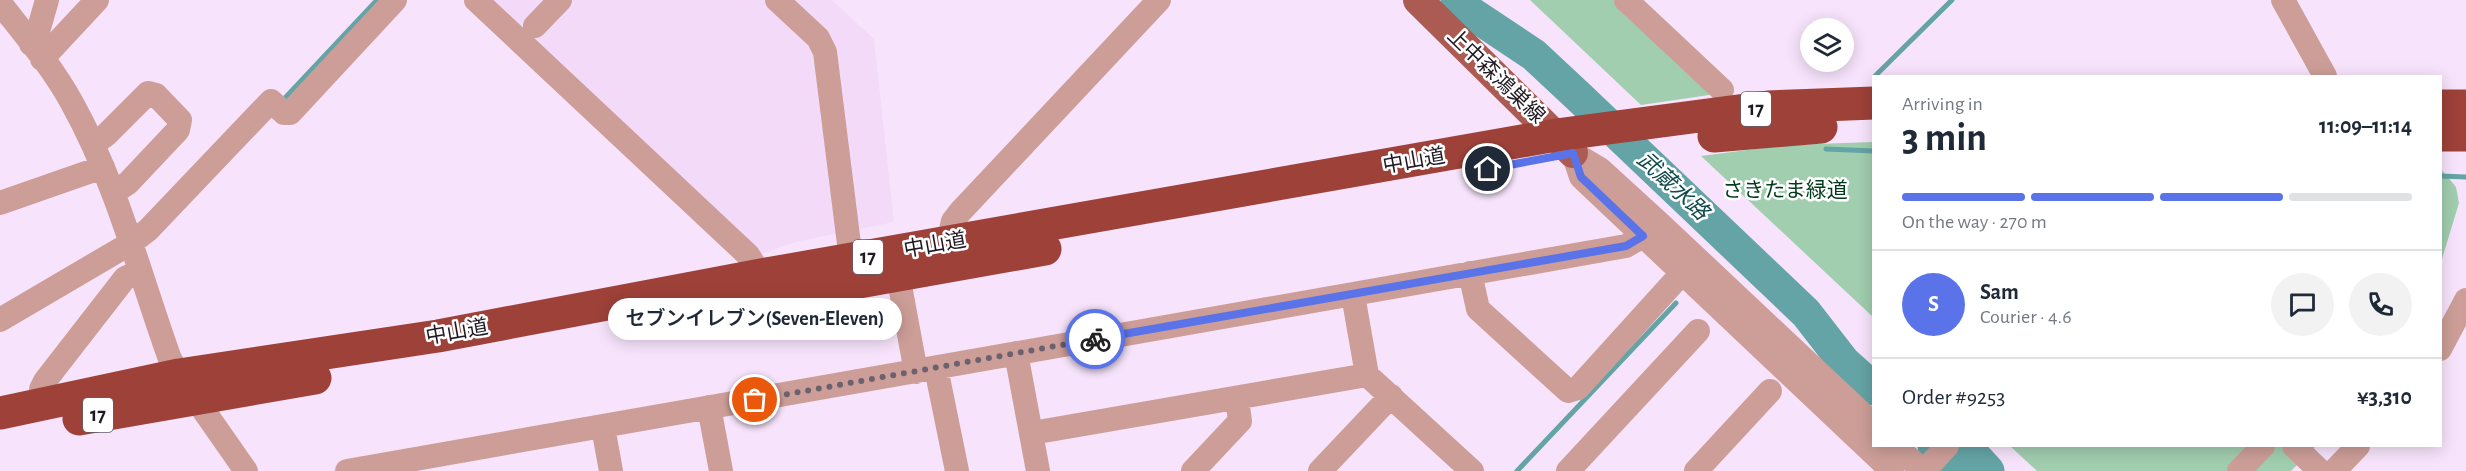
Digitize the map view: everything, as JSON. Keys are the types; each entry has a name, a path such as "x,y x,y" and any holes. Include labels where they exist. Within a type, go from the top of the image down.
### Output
{"highway":[{"name":"中山道","path":"1648,133 1768,107 1872,103"},
{"path":"2442,106 2466,106"},
{"name":"中山道","path":"0,433 187,386 761,275 948,243 1577,142 1648,133 1872,124"},
{"path":"2442,135 2466,135"},
{"name":"中山道","path":"0,413 41,404 442,357 898,275 1577,142"}],"main road":[{"name":"上中森鴻巣線","path":"1418,0 1577,142"}],"street":[{"path":"36,52 39,28 47,0"},
{"path":"36,52 97,0"},
{"path":"0,320 131,243 148,230 271,100 284,112 290,113 395,0"},
{"path":"476,0 748,255 761,275"},
{"path":"535,26 560,0"},
{"path":"777,0 818,38 825,52 851,260"},
{"path":"948,243 953,221 960,212 1159,0"},
{"path":"1626,0 1722,90"},
{"path":"2283,0 2324,75"},
{"path":"0,3 71,100 93,144 113,193 170,359 246,471"},
{"path":"93,144 106,135 148,93 156,95 180,120 180,126 171,138 128,183 113,193"},
{"path":"1577,142 1683,272 1892,471"},
{"path":"0,203 103,167"},
{"path":"347,471 435,463 603,427 1626,246 1650,229"},
{"path":"1650,229 1872,423"},
{"path":"41,404 41,389 45,381 125,278 140,271"},
{"path":"1470,273 1478,309 1568,391 1578,388 1683,272"},
{"path":"898,275 957,471"},
{"path":"1353,295 1367,375 1459,467"},
{"path":"2442,346 2466,300"},
{"path":"1568,471 1698,331"},
{"path":"1016,353 1038,471"},
{"path":"1032,433 1367,375"},
{"path":"1696,471 1770,391"},
{"path":"1320,471 1390,396"},
{"path":"1193,471 1240,420 1237,399"},
{"path":"709,408 721,471"},
{"path":"603,427 611,471"},
{"path":"1898,447 1932,462"},
{"path":"2239,471 2262,447"},
{"path":"2295,447 2320,471"},
{"path":"2334,471 2357,447"}],"shaded area":[{"path":"494,0 832,0 874,39 894,222 795,242 758,255"}],"green space":[{"path":"1530,0 1616,0 1708,86 1709,95 1641,105"},
{"name":"さきたま緑道","path":"1872,142 1872,316 1701,156 1786,145"},
{"path":"2442,170 2456,187 2459,203 2442,259"},
{"path":"2011,447 2315,447 2291,471 2037,471"}],"waterway":[{"path":"284,99 377,0"},
{"name":"武蔵水路","path":"1457,0 1468,11 1534,55 1806,313 1844,362 1872,387"},
{"path":"1876,75 1952,0"},
{"path":"1826,149 1872,151"},
{"path":"2442,176 2466,177"},
{"path":"1517,471 1676,303"},
{"name":"武蔵水路","path":"1935,447 1961,471"},
{"path":"1966,447 1988,471"}],"way so far":[{"path":"755,400 1095,339"}],"place":[{"name":"セブンイレブン(Seven-Eleven)","path":"755,400"}],"route":[{"path":"1095,339 1626,246 1643,236 1581,177 1573,153 1488,169"}]}
